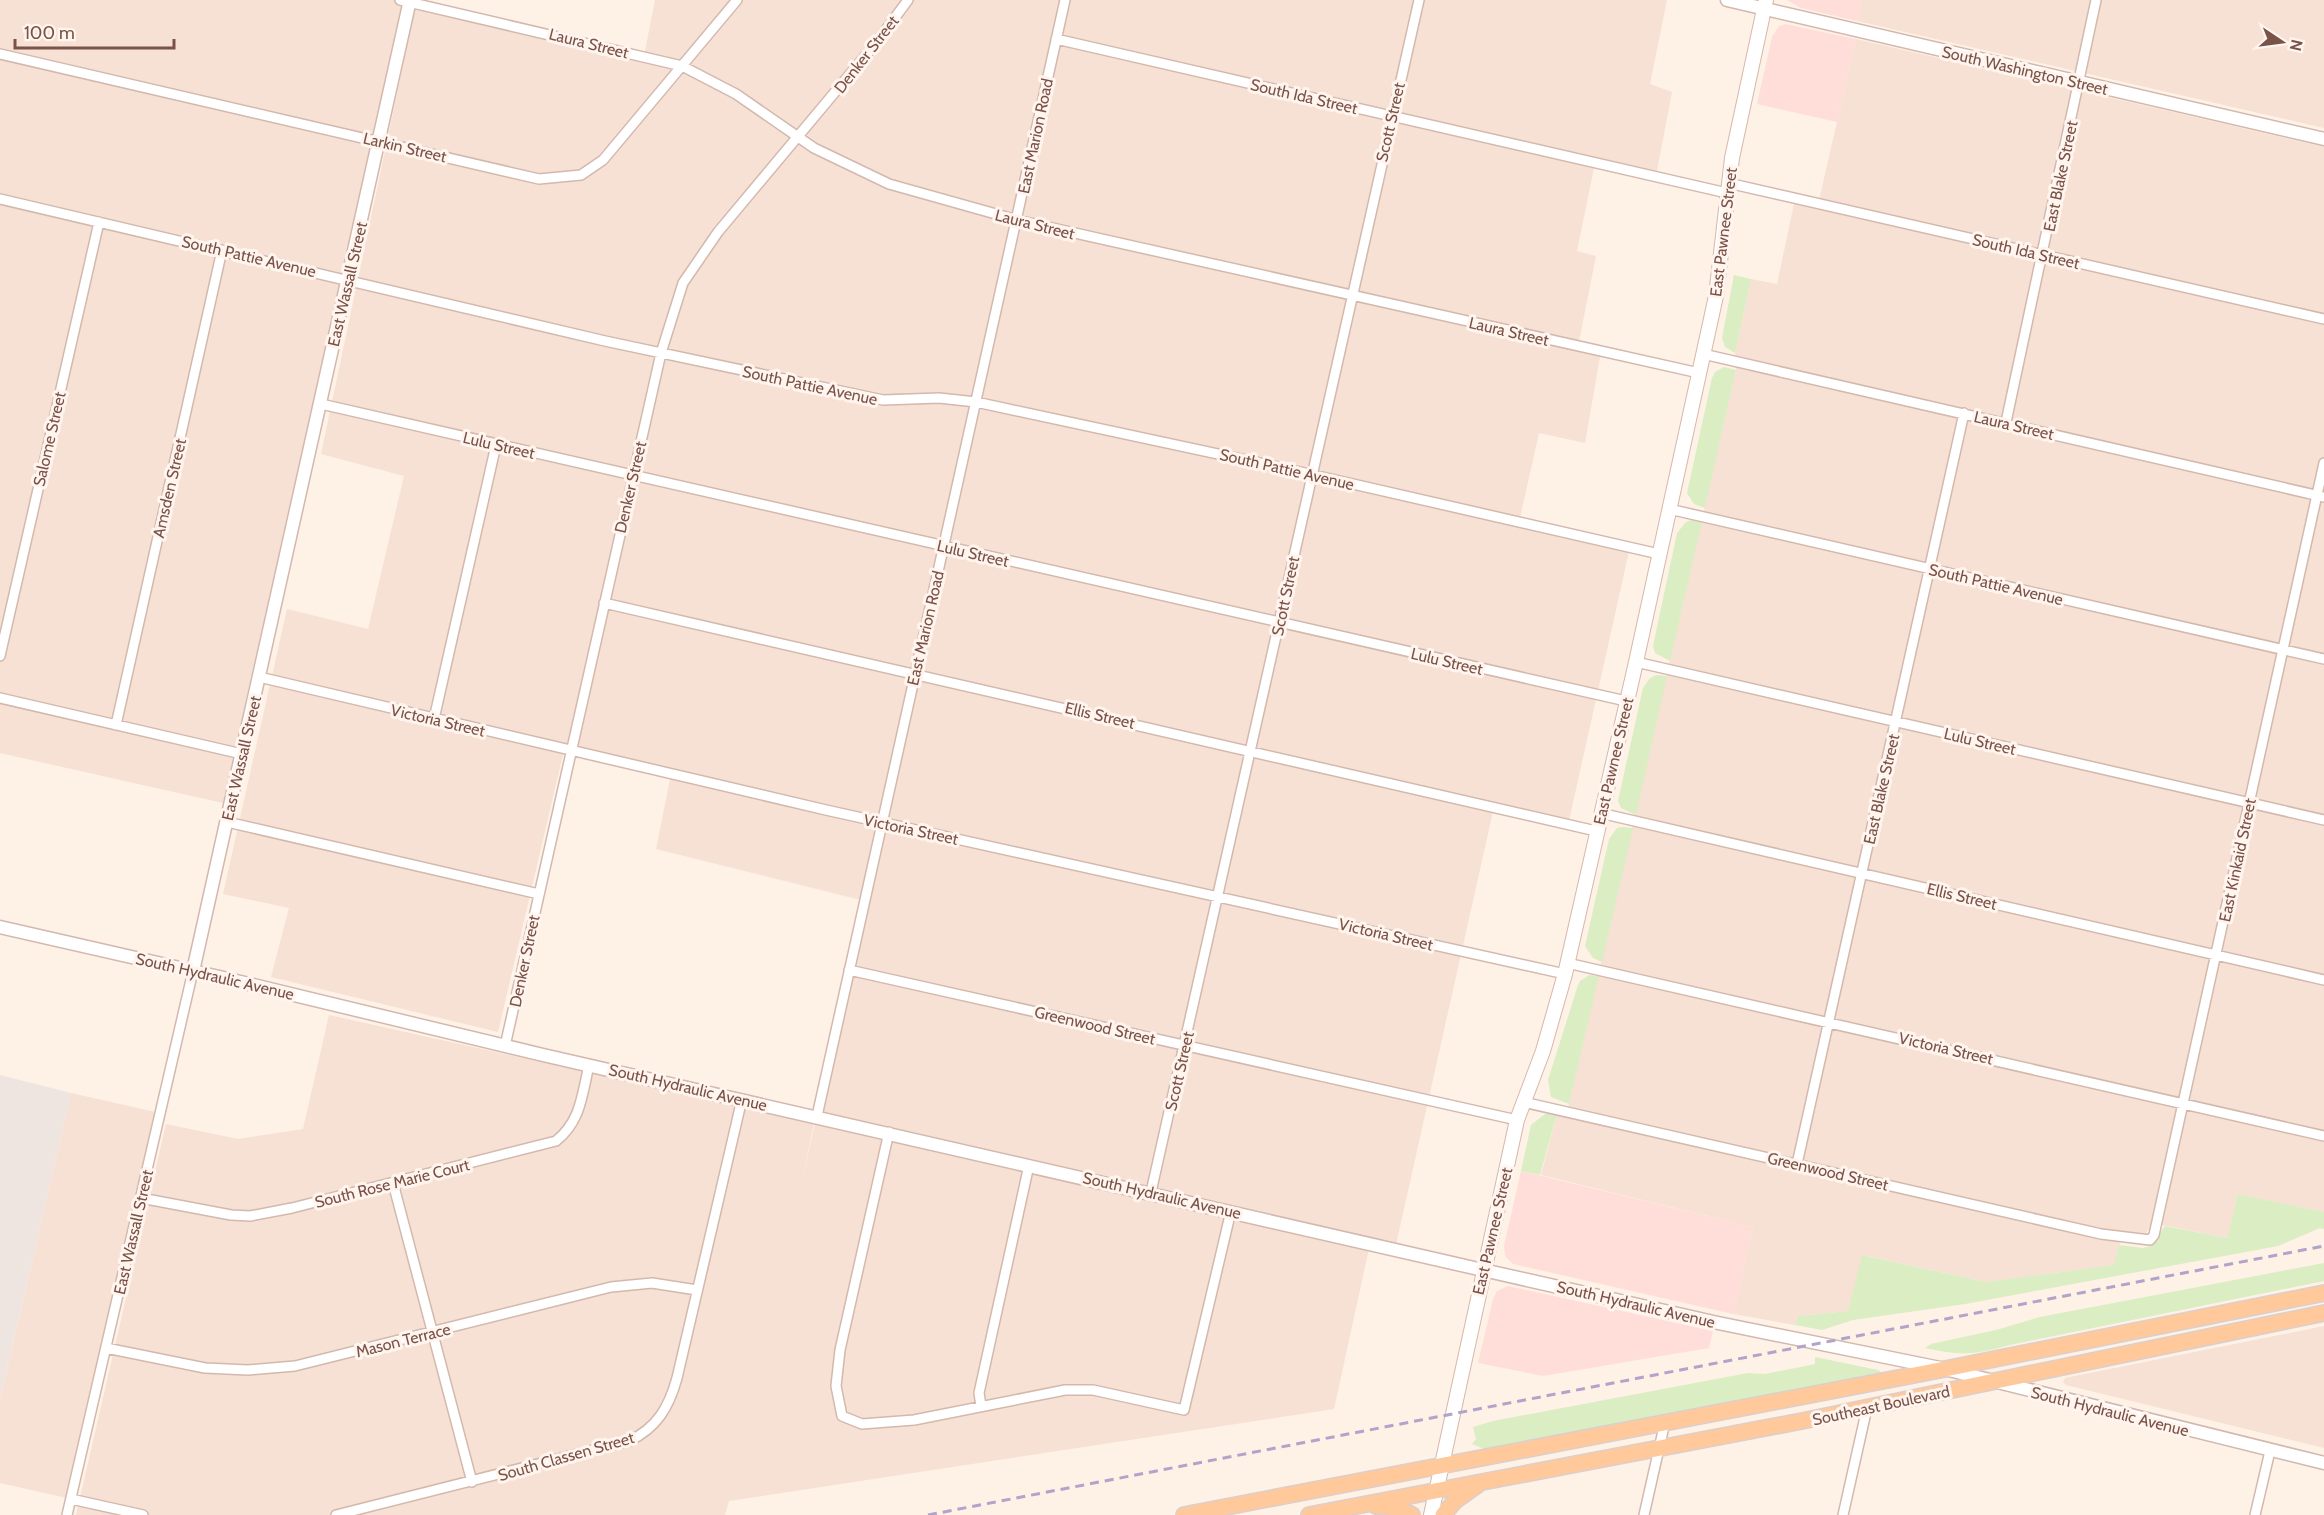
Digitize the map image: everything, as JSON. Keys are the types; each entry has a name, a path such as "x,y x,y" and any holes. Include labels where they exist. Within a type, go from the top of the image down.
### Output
{"main road":[{"name":"East Pawnee Street","path":"1431,1515 1517,1120 1542,1051 1566,968 1636,662 1723,253 1728,188 1765,5"},
{"name":"Southeast Boulevard","path":"1184,1515 1945,1369 2324,1293"},
{"name":"Southeast Boulevard","path":"1309,1515 1437,1489 1659,1450 2324,1313"},
{"path":"1443,1515 1455,1501 1484,1481"},
{"path":"1361,1504 1397,1508 1412,1515"}],"street":[{"name":"Larkin Street","path":"0,54 539,178 581,176 603,160 737,0"},
{"name":"Denker Street","path":"506,1046 661,353 683,283 718,232 799,137 908,0"},
{"name":"East Marion Road","path":"817,1116 1065,0"},
{"name":"Scott Street","path":"1151,1192 1280,624 1391,115 1419,0"},
{"name":"South Washington Street","path":"1727,0 1765,5 2324,139"},
{"name":"East Blake Street","path":"2006,422 2096,0"},
{"name":"Laura Street","path":"407,1 682,66 736,94 814,148 889,184 1017,220 1699,373"},
{"name":"East Wassall Street","path":"67,1515 260,677 379,141 407,1"},
{"name":"South Ida Street","path":"1056,39 1391,115 2042,255 2324,319"},
{"name":"South Pattie Avenue","path":"0,200 661,353 884,400 939,398 976,402 1312,474 1659,554"},
{"name":"Salome Street","path":"0,656 99,222"},
{"name":"Amsden Street","path":"116,725 222,250"},
{"name":"Laura Street","path":"1703,354 2320,496"},
{"name":"Lulu Street","path":"321,404 1626,701"},
{"name":"East Blake Street","path":"1797,1164 1964,413"},
{"path":"434,719 496,445"},
{"name":"East Kinkaid Street","path":"2133,1239 2150,1240 2154,1235 2283,649 2320,496 2324,463"},
{"name":"South Pattie Avenue","path":"1669,509 2324,659"},
{"name":"Ellis Street","path":"604,603 1596,831"},
{"name":"Lulu Street","path":"1636,662 2324,820"},
{"name":"Victoria Street","path":"260,677 882,823 1218,897 1829,1021 2324,1136"},
{"path":"0,698 242,754"},
{"name":"Ellis Street","path":"1600,813 2324,980"},
{"path":"227,822 539,894"},
{"name":"South Hydraulic Avenue","path":"0,927 506,1046 1151,1192 1483,1270 1718,1323 1945,1369 2324,1463"},
{"name":"Greenwood Street","path":"849,970 1517,1120"},
{"name":"South Rose Marie Court","path":"141,1198 214,1213 250,1216 393,1183 556,1141 567,1132 578,1114 589,1065"},
{"name":"South Classen Street","path":"336,1515 629,1441 649,1430 658,1421 672,1395 742,1099"},
{"name":"Greenwood Street","path":"1524,1102 2133,1239"},
{"path":"889,1132 840,1350 836,1386 842,1416 862,1424 914,1420 1065,1390 1093,1390 1184,1410 1231,1211"},
{"path":"981,1406 979,1393 1029,1165"},
{"path":"393,1183 472,1482"},
{"name":"Mason Terrace","path":"106,1348 205,1368 249,1370 315,1362 633,1283 698,1290"},
{"path":"1843,1515 1866,1408"},
{"path":"1644,1515 1665,1422"},
{"path":"2255,1515 2270,1451"},
{"path":"71,1499 143,1515"}],"shaded area":[{"path":"0,0 404,0 223,803 0,753"},
{"path":"655,0 1667,0 1650,84 1672,92 1656,176 1595,163 1577,251 1596,256 1578,346 1601,351 1585,443 1539,433 1519,522 1630,547 1568,825 1494,807 1395,1249 1370,1244 1334,1409 729,1501 725,1515 76,1515 166,1124 238,1139 303,1129 329,1015 814,1123 802,1181 865,901 656,849 672,769 564,750 498,1032 271,977 289,908 223,894 287,609 368,629 404,476 321,454 416,4 644,56"},
{"path":"1787,0 1861,0 1857,21 1801,8"},
{"path":"1861,0 2324,0 2324,128 1857,21"},
{"path":"1785,24 1856,39 1837,122 1757,104 1772,37 1779,26"},
{"path":"1856,39 2324,147 2324,1212 2238,1194 2227,1238 2153,1223 2144,1236 2122,1233 2115,1265 1986,1282 1863,1255 1848,1311 1798,1316 1795,1325 1733,1314 1753,1227 1541,1175 1557,1114 1566,1117 1736,370 1735,353 1751,279 1777,284 1794,204 1817,209"},
{"path":"0,1075 71,1093 0,1399"},
{"path":"71,1093 160,1113 71,1499 0,1483 0,1400"},
{"path":"1521,1171 1753,1227 1733,1314 1513,1264 1505,1256 1504,1246"},
{"path":"1508,1286 1713,1331 1709,1348 1543,1376 1478,1363 1493,1299 1497,1291"},
{"path":"2324,1326 2324,1448 2066,1385 2063,1382 2065,1378"}],"green space":[{"path":"1734,275 1751,279 1735,353 1725,347 1722,338"},
{"path":"1724,367 1736,370 1705,508 1694,504 1687,493 1712,378 1715,372"},
{"path":"1691,520 1702,522 1670,661 1655,653 1653,646 1677,533 1686,522"},
{"path":"1656,675 1667,676 1636,815 1621,808 1618,801 1643,688 1650,678"},
{"path":"1617,828 1633,828 1602,962 1593,958 1585,946 1609,839"},
{"path":"1589,975 1599,976 1569,1104 1551,1097 1548,1080 1577,988 1580,981"},
{"path":"1545,1114 1557,1114 1540,1175 1521,1171 1531,1125"},
{"path":"2238,1194 2324,1212 2324,1229 2320,1228 2278,1246 1965,1304 1853,1320 1822,1330 1795,1325 1798,1316 1848,1311 1862,1255 1986,1282 2114,1265 2119,1245 2143,1248 2151,1246 2165,1226 2227,1238"},
{"path":"2324,1263 2324,1281 1987,1351 1959,1353 1925,1348 1931,1344 1996,1330 2040,1317"},
{"path":"1815,1357 1878,1370 1882,1373 1880,1376 1487,1450 1472,1444 1476,1439 1473,1427 1493,1421 1748,1373 1765,1374 1815,1364"}],"railway":[{"path":"928,1515 2324,1246"}]}
